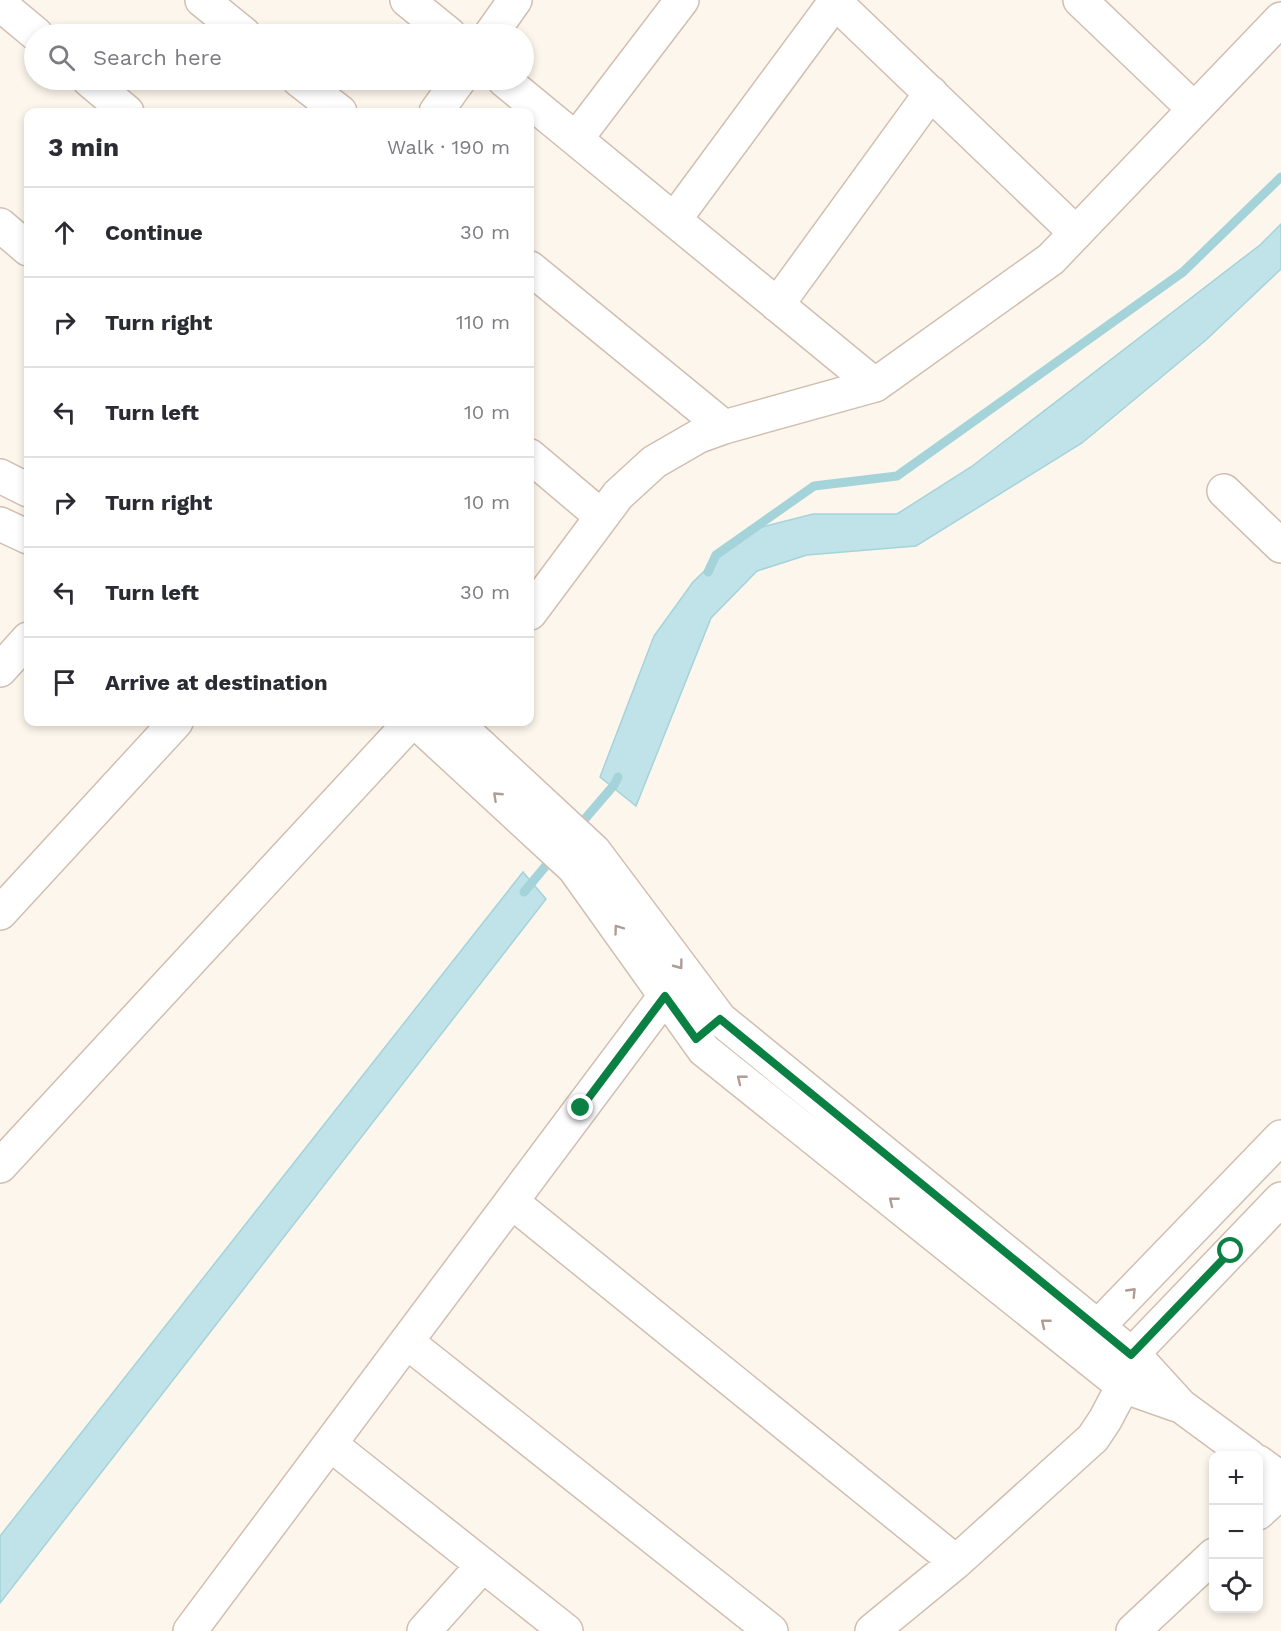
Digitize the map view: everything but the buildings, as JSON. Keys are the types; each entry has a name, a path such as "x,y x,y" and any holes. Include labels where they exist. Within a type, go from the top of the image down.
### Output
{"street":[{"path":"202,0 232,24"},
{"path":"407,0 437,24"},
{"path":"498,24 515,0"},
{"path":"576,139 682,0"},
{"path":"1080,0 1194,109"},
{"path":"1278,0 1281,3"},
{"path":"675,220 834,1 1076,233"},
{"path":"0,4 24,24"},
{"path":"534,608 618,495 654,462 691,440 724,427 875,385 1051,259 1281,19"},
{"path":"101,90 123,108"},
{"path":"312,90 335,108"},
{"path":"439,108 452,90"},
{"path":"516,90 875,385"},
{"path":"777,305 931,93"},
{"path":"0,225 24,246"},
{"path":"534,271 724,427"},
{"path":"534,459 601,516"},
{"path":"0,476 24,488"},
{"path":"1224,491 1281,546"},
{"path":"0,524 24,535"},
{"path":"0,670 24,643"},
{"path":"0,913 172,726"},
{"path":"0,1166 407,726"},
{"path":"421,726 548,825"},
{"path":"459,726 548,825 584,859 708,1029 704,1050 1087,1338 1122,1372 1181,1406 1243,1451"},
{"path":"584,859 665,996 708,1029"},
{"path":"189,1631 665,996"},
{"path":"1087,1338 1281,1137"},
{"path":"872,1631 956,1562 1092,1438 1105,1420 1122,1372 1281,1199"},
{"path":"512,1202 956,1562"},
{"path":"407,1342 771,1631"},
{"path":"330,1444 566,1631"},
{"path":"1263,1466 1281,1479"},
{"path":"1263,1508 1281,1492"},
{"path":"1133,1631 1210,1559"},
{"path":"424,1631 483,1565"}],"water":[{"path":"1281,224 1281,269 1206,340 1082,443 916,546 807,555 757,571 711,618 636,806 600,777 654,636 693,582 746,531 813,514 897,514 971,467 1260,245"},
{"path":"523,872 546,899 0,1603 0,1536"}],"waterway":[{"path":"708,572 716,555 814,486 897,476 1183,272 1281,177"},
{"path":"578,827 614,785 618,777"},
{"path":"524,892 554,856"}],"route":[{"path":"581,1108 665,996 696,1039 720,1019 1131,1355 1231,1251"}]}
